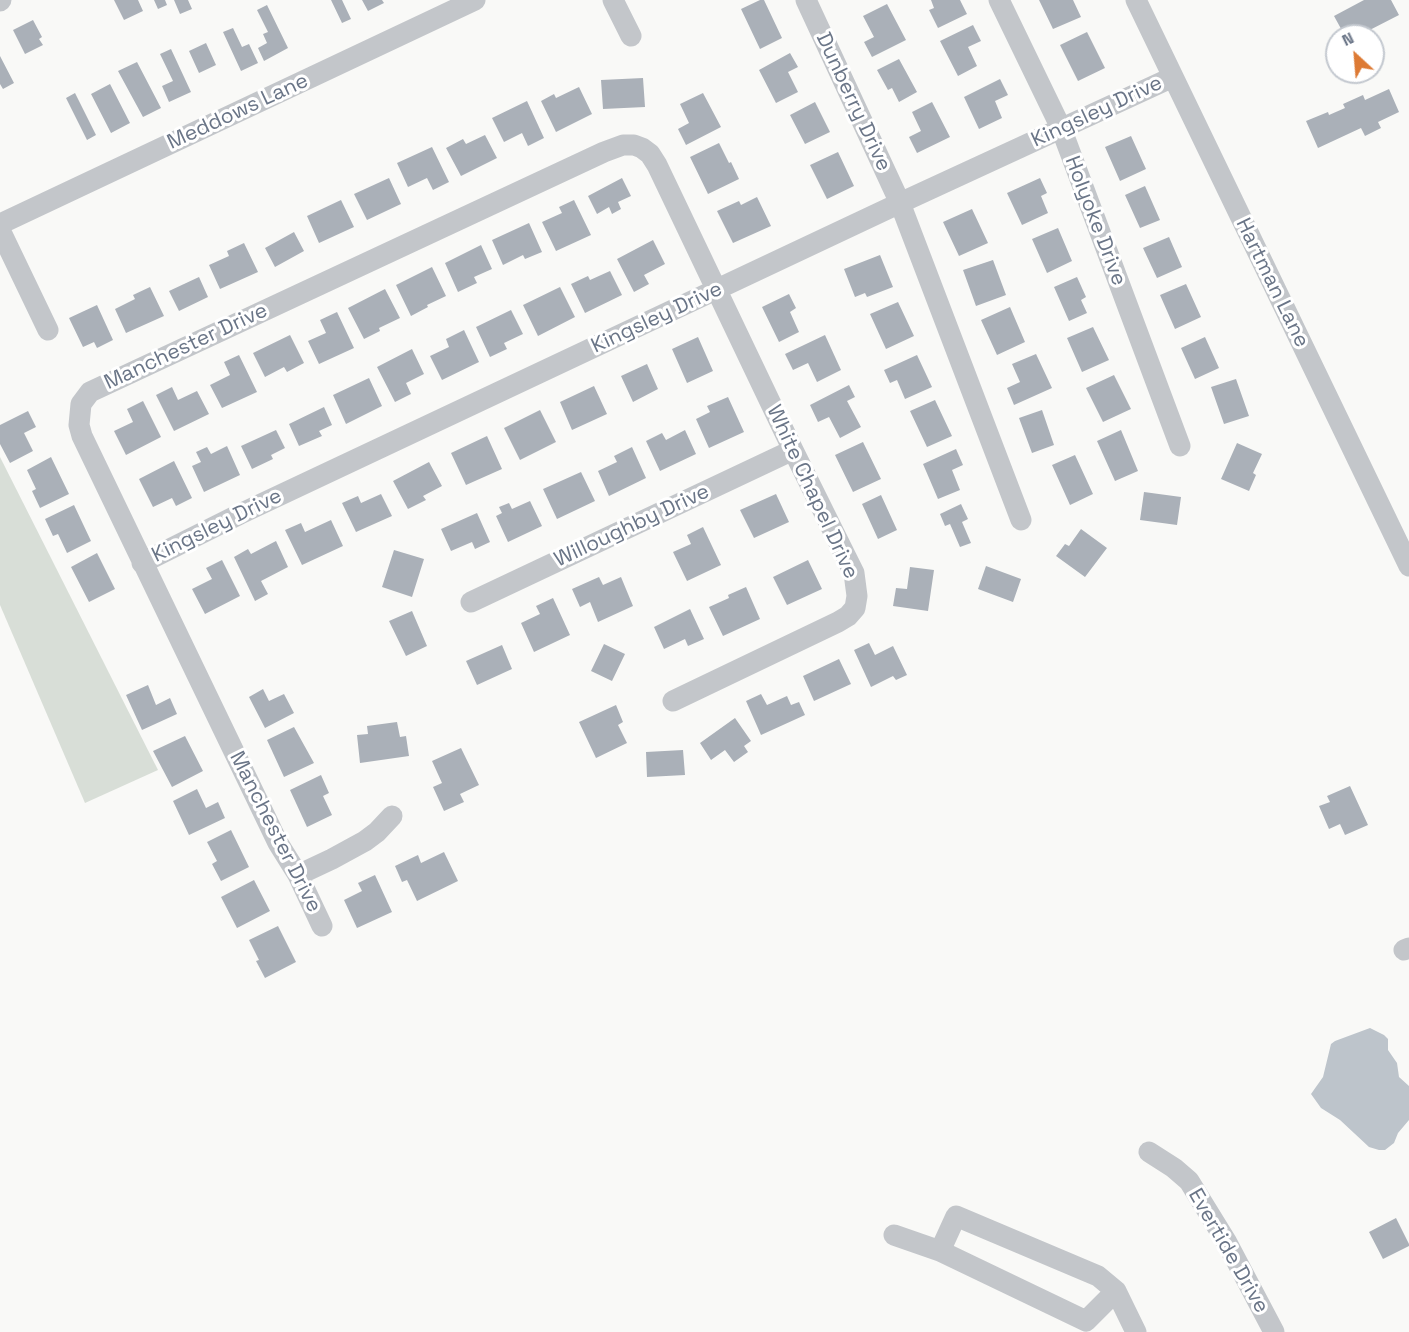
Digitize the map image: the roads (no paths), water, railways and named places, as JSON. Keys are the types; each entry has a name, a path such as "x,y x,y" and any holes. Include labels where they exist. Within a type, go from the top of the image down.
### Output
{"street":[{"name":"Meddows Lane","path":"0,224 475,0"},
{"path":"613,0 631,36"},
{"name":"Dunberry Drive","path":"806,0 900,203"},
{"name":"Holyoke Drive","path":"999,0 1061,128 1180,446"},
{"name":"Hartman Lane","path":"1136,0 1409,566"},
{"name":"Kingsley Drive","path":"142,562 900,203 1173,77"},
{"name":"Manchester Drive","path":"322,926 298,874 278,843 82,436 81,404 90,392 623,145 634,145 650,154 716,290"},
{"path":"900,203 1021,520"},
{"path":"0,230 48,330"},
{"name":"White Chapel Drive","path":"673,700 838,622 855,609 857,596 854,573 716,290"},
{"name":"Willoughby Drive","path":"471,602 793,450"},
{"path":"298,874 365,841 392,816"},
{"name":"Evertide Drive","path":"1149,1152 1189,1181 1226,1241 1274,1332"},
{"path":"940,1251 956,1216 1098,1276 1116,1291 1136,1332"},
{"path":"894,1234 940,1251 1089,1327 1116,1291"}]}
